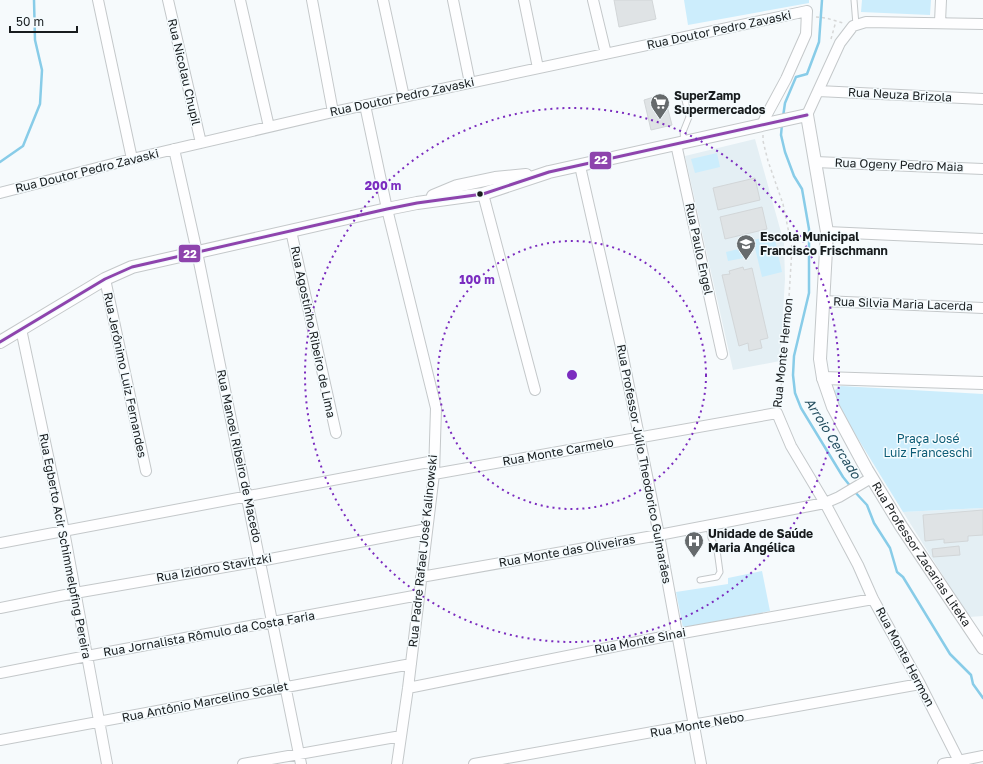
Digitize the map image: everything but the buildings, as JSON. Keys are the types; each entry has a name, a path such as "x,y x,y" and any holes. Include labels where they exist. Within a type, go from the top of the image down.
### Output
{"street":[{"path":"98,0 132,159"},
{"name":"Rua Nicolau Chupil","path":"168,0 201,143"},
{"path":"240,0 269,127"},
{"path":"312,0 333,112"},
{"path":"382,0 404,97"},
{"path":"453,0 470,83"},
{"path":"524,0 538,68"},
{"path":"593,0 606,54"},
{"path":"940,22 941,0"},
{"path":"767,124 766,116 786,79 806,34 810,14"},
{"name":"Rua Doutor Pedro Zavaski","path":"0,193 132,159 333,112 606,54 810,14"},
{"path":"417,203 457,186 494,178 549,172 580,166 807,115 840,43 854,25 866,22 940,22 983,24"},
{"name":"Rua Neuza Brizola","path":"818,91 983,99"},
{"name":"Rua Padre Rafael José Kalinowski","path":"365,105 387,209 436,408 434,474 408,688 397,764"},
{"name":"Rua Professor Zacarias Liteka","path":"807,115 827,232 820,359 823,378 833,407 867,480 901,526 983,648"},
{"name":"Rua Paulo Engel","path":"680,143 722,354"},
{"name":"Rua Manoel Ribeiro de Macedo","path":"174,149 197,252 301,764"},
{"name":"Rua Ogeny Pedro Maia","path":"815,162 983,169"},
{"name":"Rua Professor Júlio Theodorico Guimarães","path":"580,166 621,347 659,535 701,764"},
{"path":"0,342 105,279 132,267 387,209 417,203 483,194 549,172"},
{"path":"483,194 534,390"},
{"name":"Rua Agostinho Ribeiro de Lima","path":"291,231 336,433"},
{"path":"827,232 983,239"},
{"name":"Rua Jerônimo Luiz Fernandes","path":"105,279 146,471"},
{"name":"Rua Silvia Maria Lacerda","path":"823,301 983,308"},
{"name":"Rua Egberto Acir Schimmelpfing Pereira","path":"21,329 64,531 107,764"},
{"path":"823,378 983,383"},
{"name":"Rua Monte Carmelo","path":"434,474 777,414"},
{"name":"Rua Monte Hermon","path":"777,414 790,446 825,503 858,565 873,599 920,684 959,761"},
{"path":"0,543 434,461"},
{"name":"Rua Monte das Oliveiras","path":"422,577 659,535 825,503 839,497 867,480"},
{"name":"Rua Izidoro Stavitzki","path":"0,608 75,593 260,561 427,528"},
{"name":"Rua Jornalista Rômulo da Costa Faria","path":"0,673 419,596"},
{"name":"Rua Monte Sinai","path":"408,688 677,634 873,599"},
{"name":"Rua Antônio Marcelino Scalet","path":"0,740 285,686 411,664"},
{"name":"Rua Monte Nebo","path":"474,764 920,684"},
{"path":"244,764 401,736"},
{"path":"943,764 983,756"}],"lane":[{"path":"854,0 854,25"},
{"path":"680,143 682,132 689,117 685,100"},
{"path":"700,580 717,577 720,572 717,550 711,538 708,525"}],"path":[{"path":"810,14 854,25"},
{"name":"Rua Monte Hermon","path":"767,124 763,141 782,204 792,248 785,362 777,414"}],"shaded area":[{"name":"Escola Municipal Francisco Frischmann","path":"755,139 784,243 785,279 780,361 733,370 685,156"},
{"path":"983,508 983,616 969,617 903,512"}],"green space":[{"path":"684,0 809,0 809,3 688,25"},
{"path":"862,0 931,0 930,15 861,12"},
{"path":"717,153 720,167 695,173 691,159"},
{"path":"774,235 782,272 762,277 753,240"},
{"path":"747,247 749,257 728,261 726,252"},
{"name":"Praça José Luiz Franceschi","path":"841,386 983,394 983,508 903,512 836,403 834,396 835,390"},
{"path":"762,571 770,611 683,628 676,592 728,584 728,578"}],"waterway":[{"path":"0,162 23,146 40,104 42,70 35,40 34,0"},
{"name":"Arroio Cercado","path":"783,117 785,103 796,77 807,74 819,42 822,0"},
{"name":"Arroio Cercado","path":"782,124 781,135 785,152 794,176 802,189 809,229 809,293 794,356 793,375 795,393 801,408 843,477 851,487"},
{"name":"Arroio Cercado","path":"854,491 867,505 874,523 890,548 897,572 903,577 950,654 971,675 973,684 983,698"}],"transit line":[{"name":"22","path":"0,342 105,279 132,267 387,209 417,203 483,194 549,172 807,115"}],"place":[{"name":"SuperZamp Supermercados","path":"660,120"},
{"name":"Escola Municipal Francisco Frischmann","path":"746,261"},
{"name":"Unidade de Saúde Maria Angélica","path":"694,558"}]}
